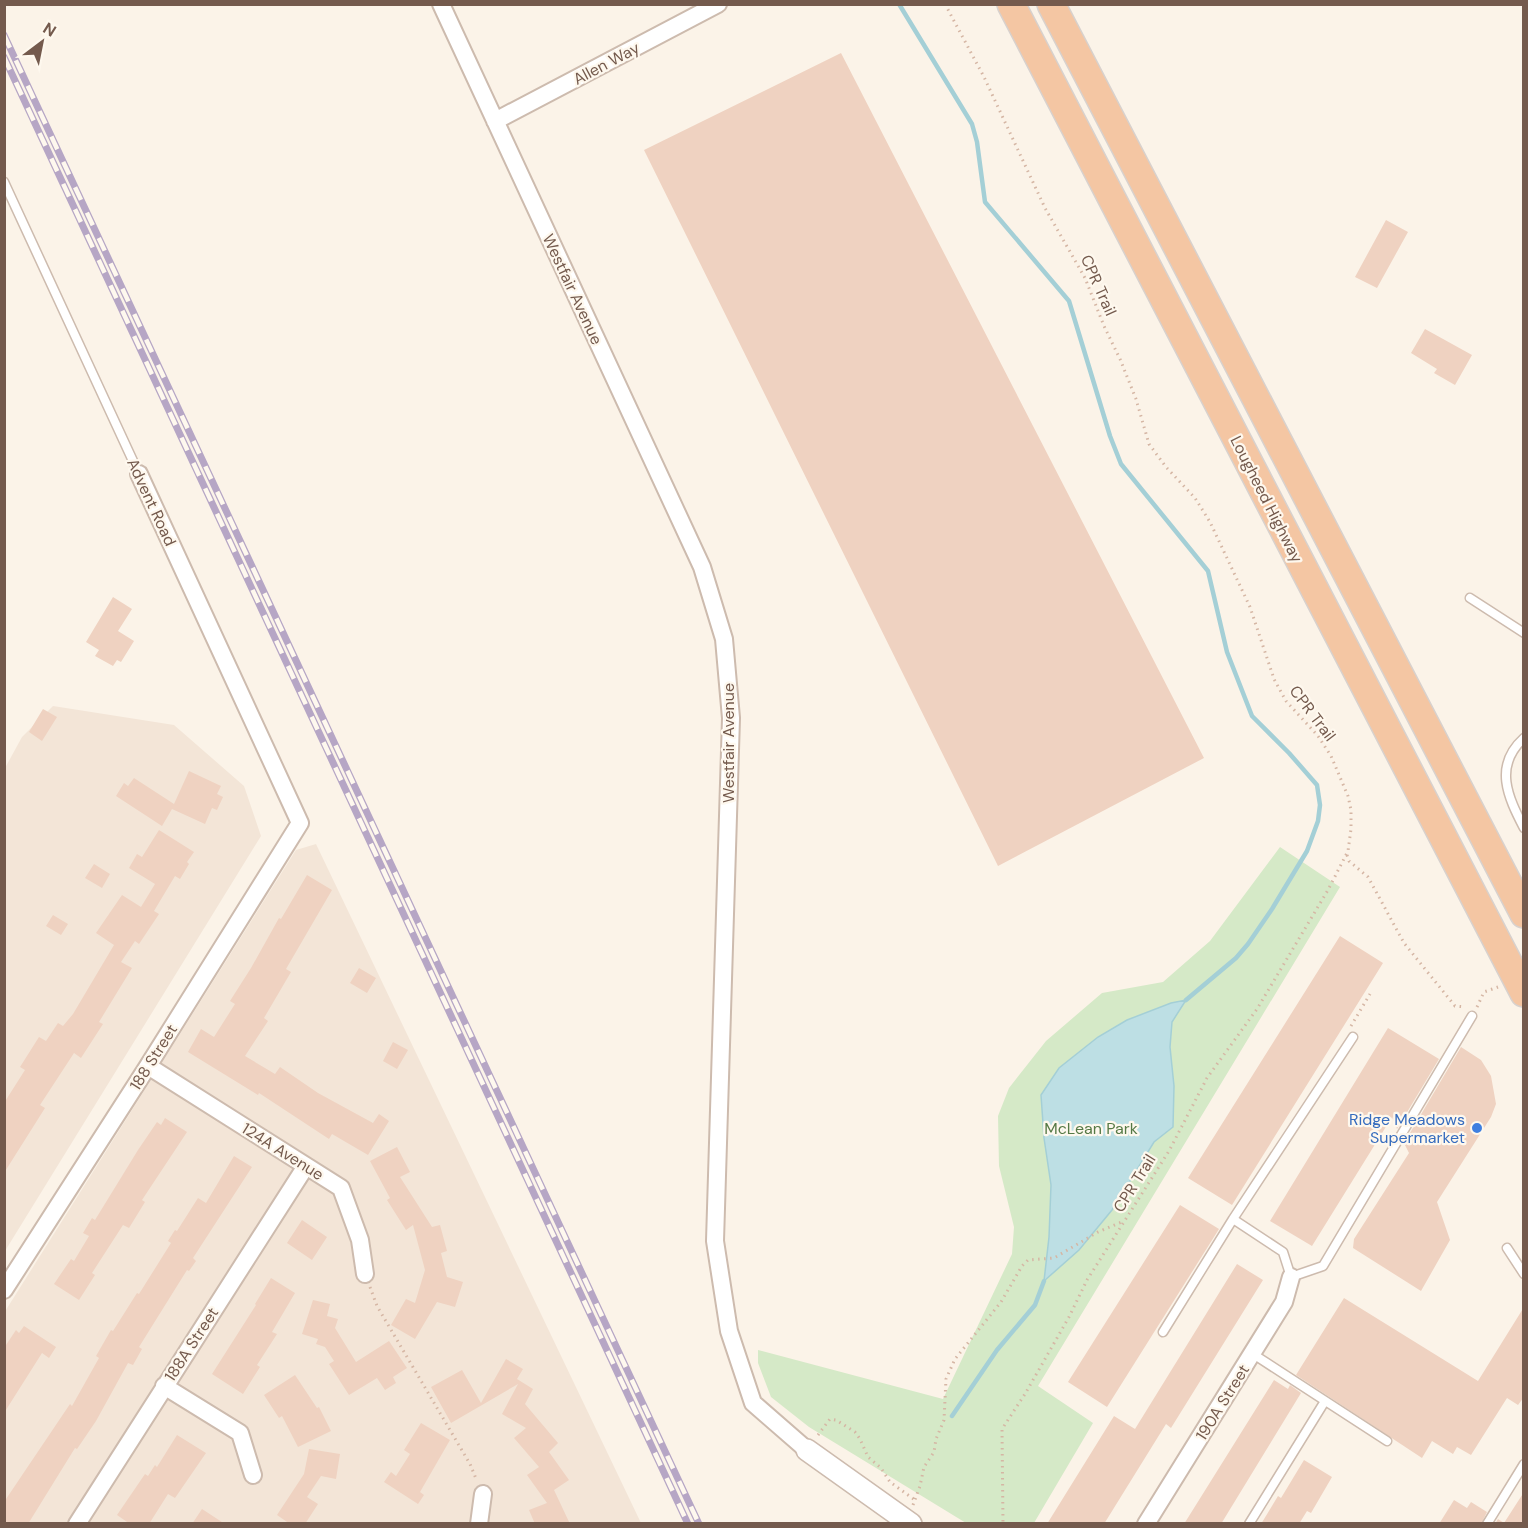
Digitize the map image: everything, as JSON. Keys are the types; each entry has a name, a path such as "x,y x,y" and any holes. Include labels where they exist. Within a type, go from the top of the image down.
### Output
{"highway":[{"name":"Lougheed Highway","path":"1011,4 1511,990"},
{"path":"1028,4 1041,30 1093,87"},
{"path":"1051,4 1524,914"}],"street":[{"name":"Westfair Avenue","path":"441,4 702,567 724,639 731,718 715,1241 729,1331 753,1403 807,1450"},
{"name":"Allen Way","path":"495,121 718,4"},
{"name":"Advent Road","path":"139,474 300,823"},
{"name":"188 Street","path":"4,1290 300,823"},
{"name":"124A Avenue","path":"148,1066 341,1188 360,1240 365,1274"},
{"name":"188A Street","path":"77,1524 306,1166"},
{"name":"190A Street","path":"1146,1524 1284,1302 1291,1277"},
{"path":"164,1386 240,1433 253,1474"},
{"path":"807,1450 909,1522"},
{"path":"479,1524 483,1494"}],"lane":[{"name":"Advent Road","path":"4,182 139,474"},
{"path":"1470,598 1524,633"},
{"path":"1524,738 1515,746 1505,770 1509,799 1524,828"},
{"path":"1233,1219 1283,1252 1291,1277 1323,1266 1472,1016"},
{"path":"1163,1332 1233,1219 1353,1037"},
{"path":"1507,1248 1524,1274"},
{"path":"1252,1354 1388,1441"},
{"path":"1249,1524 1325,1401"},
{"path":"1487,1524 1524,1464"}],"path":[{"name":"CPR Trail","path":"945,4 984,77 1045,208 1085,278 1136,399 1149,444 1195,498 1210,522 1250,607 1274,679 1286,701 1318,736 1340,777 1351,810 1351,829 1346,854 1328,890 1257,1009 1207,1078 1168,1151 1087,1280 1069,1317 1002,1429 1003,1524"},
{"path":"1346,854 1349,861 1368,877 1404,943 1455,1006 1467,1007"},
{"path":"1472,1016 1484,992 1511,990"},
{"path":"1353,1037 1348,1030 1370,993"},
{"path":"909,1522 924,1467 934,1452 936,1439 944,1420 946,1379 955,1359 1001,1302 1022,1266 1028,1260 1054,1258 1098,1232 1124,1221"},
{"path":"365,1274 377,1306 470,1464 483,1494"},
{"path":"807,1450 830,1419 836,1420 860,1439 868,1456 881,1468 890,1482 915,1500"}],"shaded area":[{"path":"53,706 174,725 244,786 261,836 5,1251 5,768 22,737"},
{"path":"316,844 641,1523 5,1523 4,1313 296,850"}],"green space":[{"name":"McLean Park","path":"1280,847 1340,887 1038,1386 1093,1423 1034,1523 966,1523 809,1427 771,1397 758,1363 758,1350 943,1399 1012,1254 1014,1227 999,1166 998,1116 1009,1088 1046,1041 1102,993 1163,982 1210,941"}],"water":[{"path":"1186,1000 1172,1022 1170,1047 1174,1086 1173,1127 1154,1142 1112,1210 1079,1250 1044,1281 1051,1185 1041,1095 1059,1068 1098,1037 1127,1020 1171,1003"}],"building":[{"path":"841,53 1204,758 998,866 644,150"},
{"path":"1386,220 1408,232 1377,288 1355,277"},
{"path":"1425,329 1472,355 1455,385 1434,373 1437,369 1411,353"},
{"path":"113,597 132,609 118,631 134,641 121,662 117,660 113,666 95,656 99,650 86,642"},
{"path":"43,709 57,717 42,741 29,732"},
{"path":"189,771 221,786 217,794 223,797 217,810 212,808 205,824 172,809 162,826 116,796 124,783 128,786 134,778 174,804"},
{"path":"159,830 194,852 187,862 189,864 180,879 175,876 154,911 159,914 139,944 135,941 121,962 132,968 99,1022 103,1024 81,1058 74,1053 40,1105 45,1108 4,1173 4,1103 25,1070 20,1067 39,1037 46,1041 58,1023 63,1026 73,1014 114,945 96,933 122,895 141,907 155,884 129,868 137,854 142,857"},
{"path":"94,864 110,874 102,888 85,878"},
{"path":"307,875 332,890 286,969 291,972 264,1018 268,1021 245,1056 275,1074 280,1067 318,1093 373,1123 379,1114 389,1121 368,1155 332,1134 329,1139 259,1093 258,1095 188,1052 201,1029 214,1037 235,1004 230,1001"},
{"path":"53,915 68,924 61,935 46,926"},
{"path":"1340,936 1383,963 1232,1205 1188,1178"},
{"path":"359,968 376,978 367,993 350,983"},
{"path":"1388,1028 1439,1059 1397,1129 1392,1117 1312,1246 1270,1221"},
{"path":"393,1042 408,1050 397,1069 383,1061"},
{"path":"1461,1047 1481,1060 1491,1076 1496,1104 1491,1117 1437,1202 1450,1240 1421,1291 1353,1248 1354,1239 1409,1153 1404,1143"},
{"path":"165,1118 187,1132 142,1200 145,1202 129,1228 123,1225 92,1273 95,1275 79,1300 54,1284 71,1259 74,1261 89,1236 83,1233 92,1218 95,1220 157,1122 161,1125"},
{"path":"397,1147 410,1172 400,1177 432,1227 440,1225 447,1251 441,1253 447,1277 463,1282 455,1307 437,1302 415,1339 391,1325 406,1299 415,1303 425,1270 413,1225 406,1230 387,1200 390,1198 370,1161"},
{"path":"234,1156 252,1167 193,1258 196,1261 189,1271 187,1270 139,1347 142,1349 133,1365 128,1363 96,1421 77,1449 75,1448 28,1524 4,1524 4,1502 70,1404 72,1406 99,1358 96,1356 111,1330 113,1331 137,1293 139,1294 171,1243 168,1241 175,1230 177,1231 198,1198 206,1203"},
{"path":"1180,1205 1219,1229 1107,1407 1068,1382"},
{"path":"302,1220 327,1237 312,1260 287,1243"},
{"path":"1237,1264 1263,1280 1171,1428 1166,1424 1104,1524 1047,1524 1114,1416 1135,1429"},
{"path":"271,1278 295,1293 272,1332 277,1334 257,1365 260,1367 243,1394 212,1374"},
{"path":"1344,1298 1478,1381 1524,1307 1524,1397 1518,1405 1507,1398 1471,1455 1457,1447 1453,1454 1432,1441 1422,1458 1296,1375"},
{"path":"313,1300 330,1304 327,1316 338,1319 335,1328 356,1362 389,1341 407,1368 393,1377 396,1383 385,1390 377,1378 349,1395 329,1364 334,1361 325,1347 316,1344 318,1339 302,1334"},
{"path":"24,1326 56,1347 49,1358 42,1353 4,1413 4,1348 16,1330 19,1333"},
{"path":"506,1359 523,1369 517,1379 533,1389 525,1404 558,1443 549,1452 569,1480 554,1490 570,1524 535,1524 529,1510 547,1503 527,1475 539,1467 514,1438 526,1428 502,1414 518,1384 451,1423 431,1387 462,1370 481,1403"},
{"path":"295,1375 317,1408 319,1407 331,1431 298,1447 282,1416 279,1418 264,1395"},
{"path":"1274,1380 1288,1389 1290,1385 1301,1393 1221,1524 1184,1524"},
{"path":"421,1423 450,1440 420,1492 424,1495 418,1504 384,1482 391,1472 396,1476 410,1454 404,1450"},
{"path":"177,1435 206,1453 175,1498 168,1494 149,1524 130,1524 117,1515 145,1474 148,1476 155,1465 157,1467"},
{"path":"309,1449 340,1454 336,1479 321,1476 307,1497 318,1504 305,1524 290,1524 277,1515 304,1474"},
{"path":"1304,1460 1332,1477 1311,1513 1307,1511 1299,1524 1261,1524 1278,1496 1281,1498"},
{"path":"1524,1492 1524,1524 1495,1524 1498,1519 1504,1523"},
{"path":"1454,1500 1467,1508 1471,1502 1487,1512 1481,1524 1439,1524"},
{"path":"202,1509 225,1524 192,1524"}],"waterway":[{"path":"899,4 972,124 977,142 985,202 1069,301 1110,436 1121,464 1208,571 1227,652 1252,716 1317,785 1320,805 1318,821 1307,851 1272,909 1236,958 1186,1000"},
{"path":"952,1416 997,1350 1035,1305 1044,1281"}],"railway":[{"path":"4,35 699,1524"},
{"path":"4,57 688,1524"}],"place":[{"name":"Ridge Meadows Supermarket","path":"1477,1128"}]}
